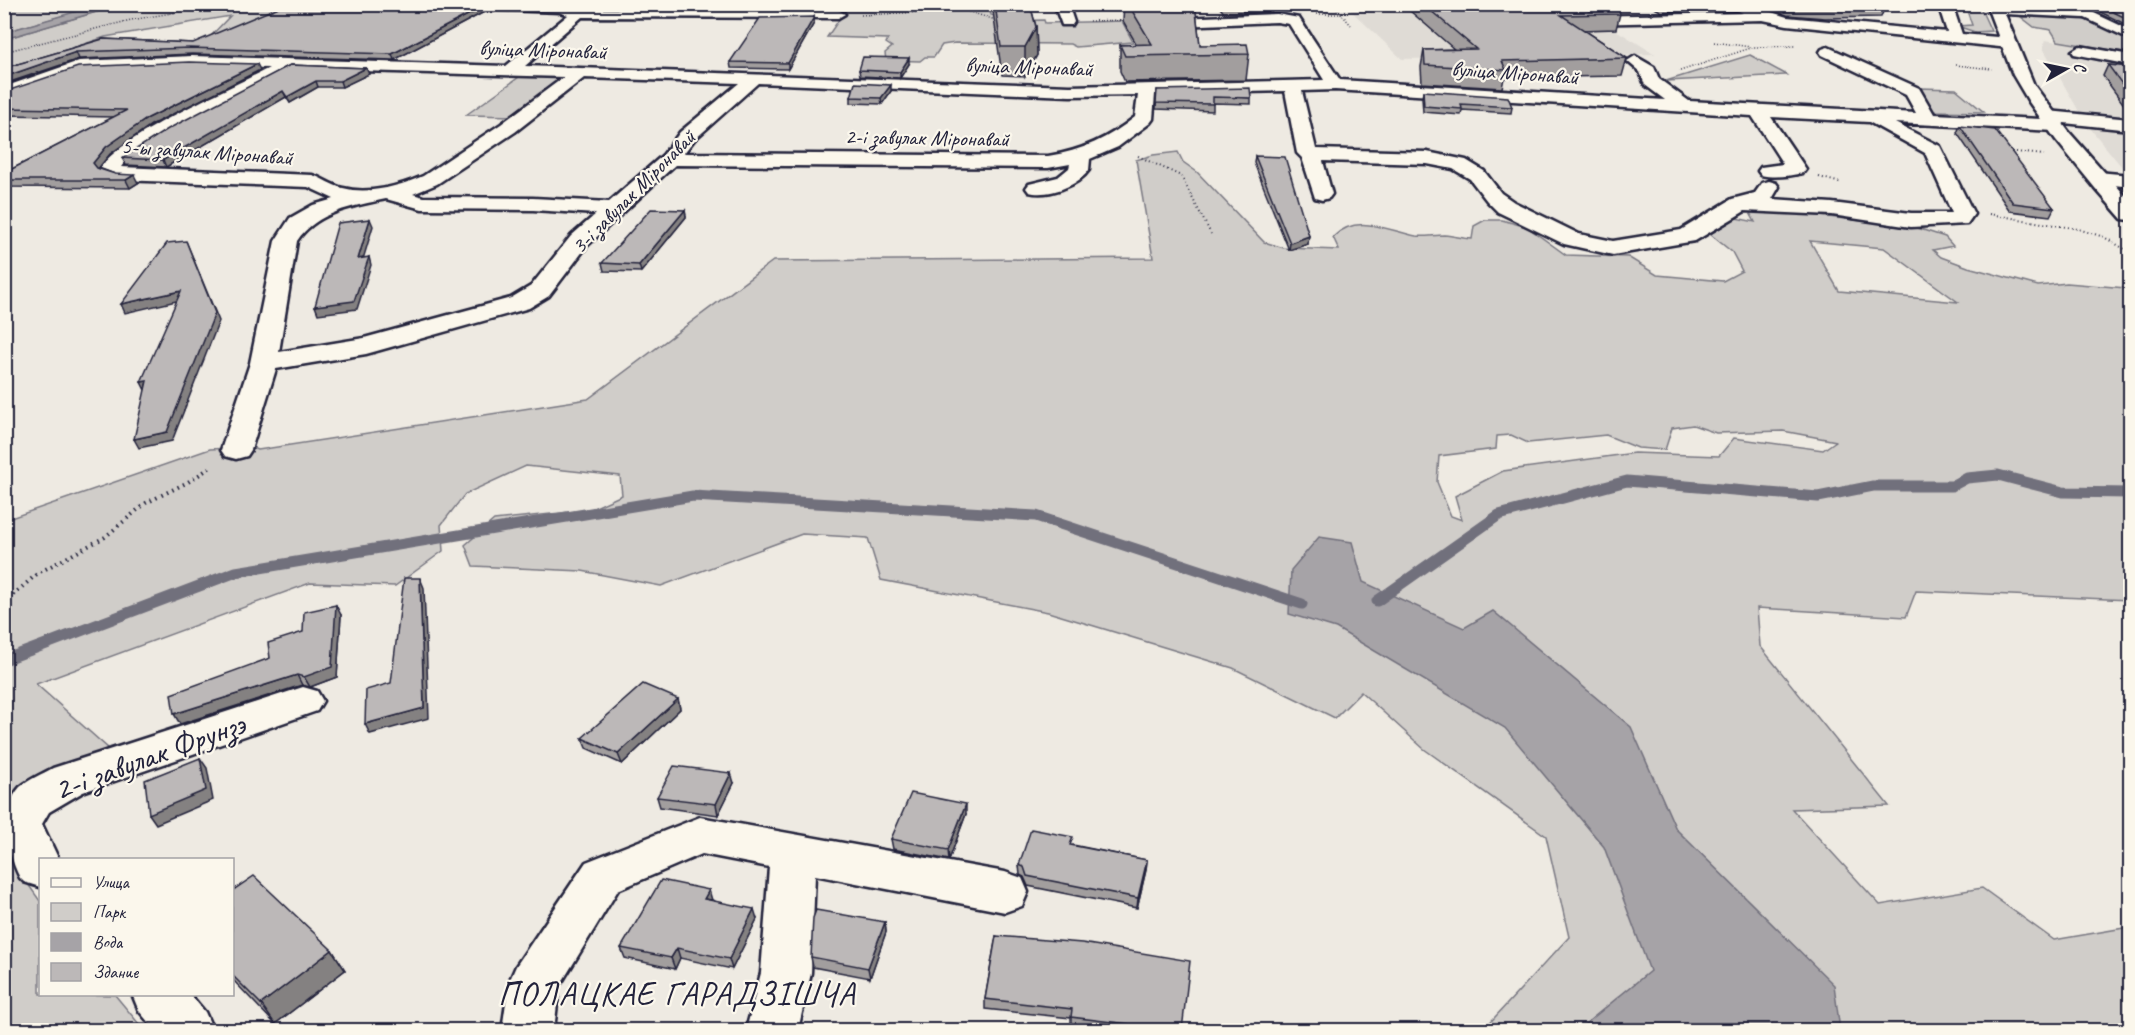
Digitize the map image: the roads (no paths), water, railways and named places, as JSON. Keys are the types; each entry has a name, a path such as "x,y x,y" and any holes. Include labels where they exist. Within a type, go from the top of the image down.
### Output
{"street":[{"path":"455,4 559,8 578,13 838,14"},
{"path":"1061,4 1067,22"},
{"path":"1731,4 1767,17"},
{"path":"1944,4 1956,38"},
{"path":"2062,4 2130,34"},
{"path":"1994,7 2121,15"},
{"path":"1994,7 2006,30 2020,73 2052,120 2130,214"},
{"path":"511,70 578,13"},
{"path":"701,28 713,15"},
{"path":"1585,20 1767,17 2009,43"},
{"path":"1179,22 1277,18 1294,21 1335,85"},
{"path":"2080,51 2130,60"},
{"path":"1828,52 1913,92 1929,120"},
{"name":"вуліца Міронавай","path":"4,93 63,70 92,65 192,61 754,78 1070,91 1335,85 1929,120 2052,120 2130,125"},
{"path":"1635,61 1648,70 1645,81 1684,106"},
{"name":"5-ы завулак Міронавай","path":"287,64 164,130 118,158 109,169 120,174 312,181 334,193 360,198"},
{"path":"236,450 264,363 286,241 298,223 321,210 360,198 390,194 430,180 508,128 580,73"},
{"name":"3-і завулак Міронавай","path":"264,363 366,346 520,303 540,291 579,241 670,159 687,135 754,78"},
{"path":"1381,87 1568,82"},
{"path":"1292,86 1307,153 1311,155 1322,194"},
{"name":"2-і завулак Міронавай","path":"670,159 1048,162 1080,158 1128,133 1144,119 1147,91"},
{"path":"1311,155 1427,158 1459,164 1477,175 1494,197 1506,207 1572,238 1613,248 1687,236 1741,204 1763,197 1768,179 1796,169 1758,111"},
{"path":"1699,203 1832,209 1911,220 1959,219 1963,214 1933,150 1871,117"},
{"path":"1036,188 1065,182 1079,170 1080,158"},
{"path":"2098,178 2130,181"},
{"path":"390,194 422,203 533,204 616,209"},
{"name":"2-і завулак Фрунзэ","path":"39,867 19,822 34,800 68,780 303,701"},
{"path":"528,1030 534,982 602,876 700,835 1005,892"},
{"path":"772,1030 786,973 793,852"},
{"path":"159,996 187,1030"}],"water":[{"path":"102,4 120,5 5,39 5,32"},
{"path":"1319,537 1352,542 1363,582 1464,628 1493,611 1631,727 1676,829 1834,985 1840,1030 1578,1030 1650,971 1604,847 1505,728 1336,628 1289,614 1291,570"}],"waterway":[{"path":"1377,601 1499,515 1627,481 1818,497 1873,486 1952,486 1967,478 1998,475 2063,492 2130,493"},
{"path":"4,660 236,572 693,496 1036,516 1302,604"}],"district":[{"name":"ПОЛАЦКАЕ ГАРАДЗІШЧА","path":"677,993"}]}
